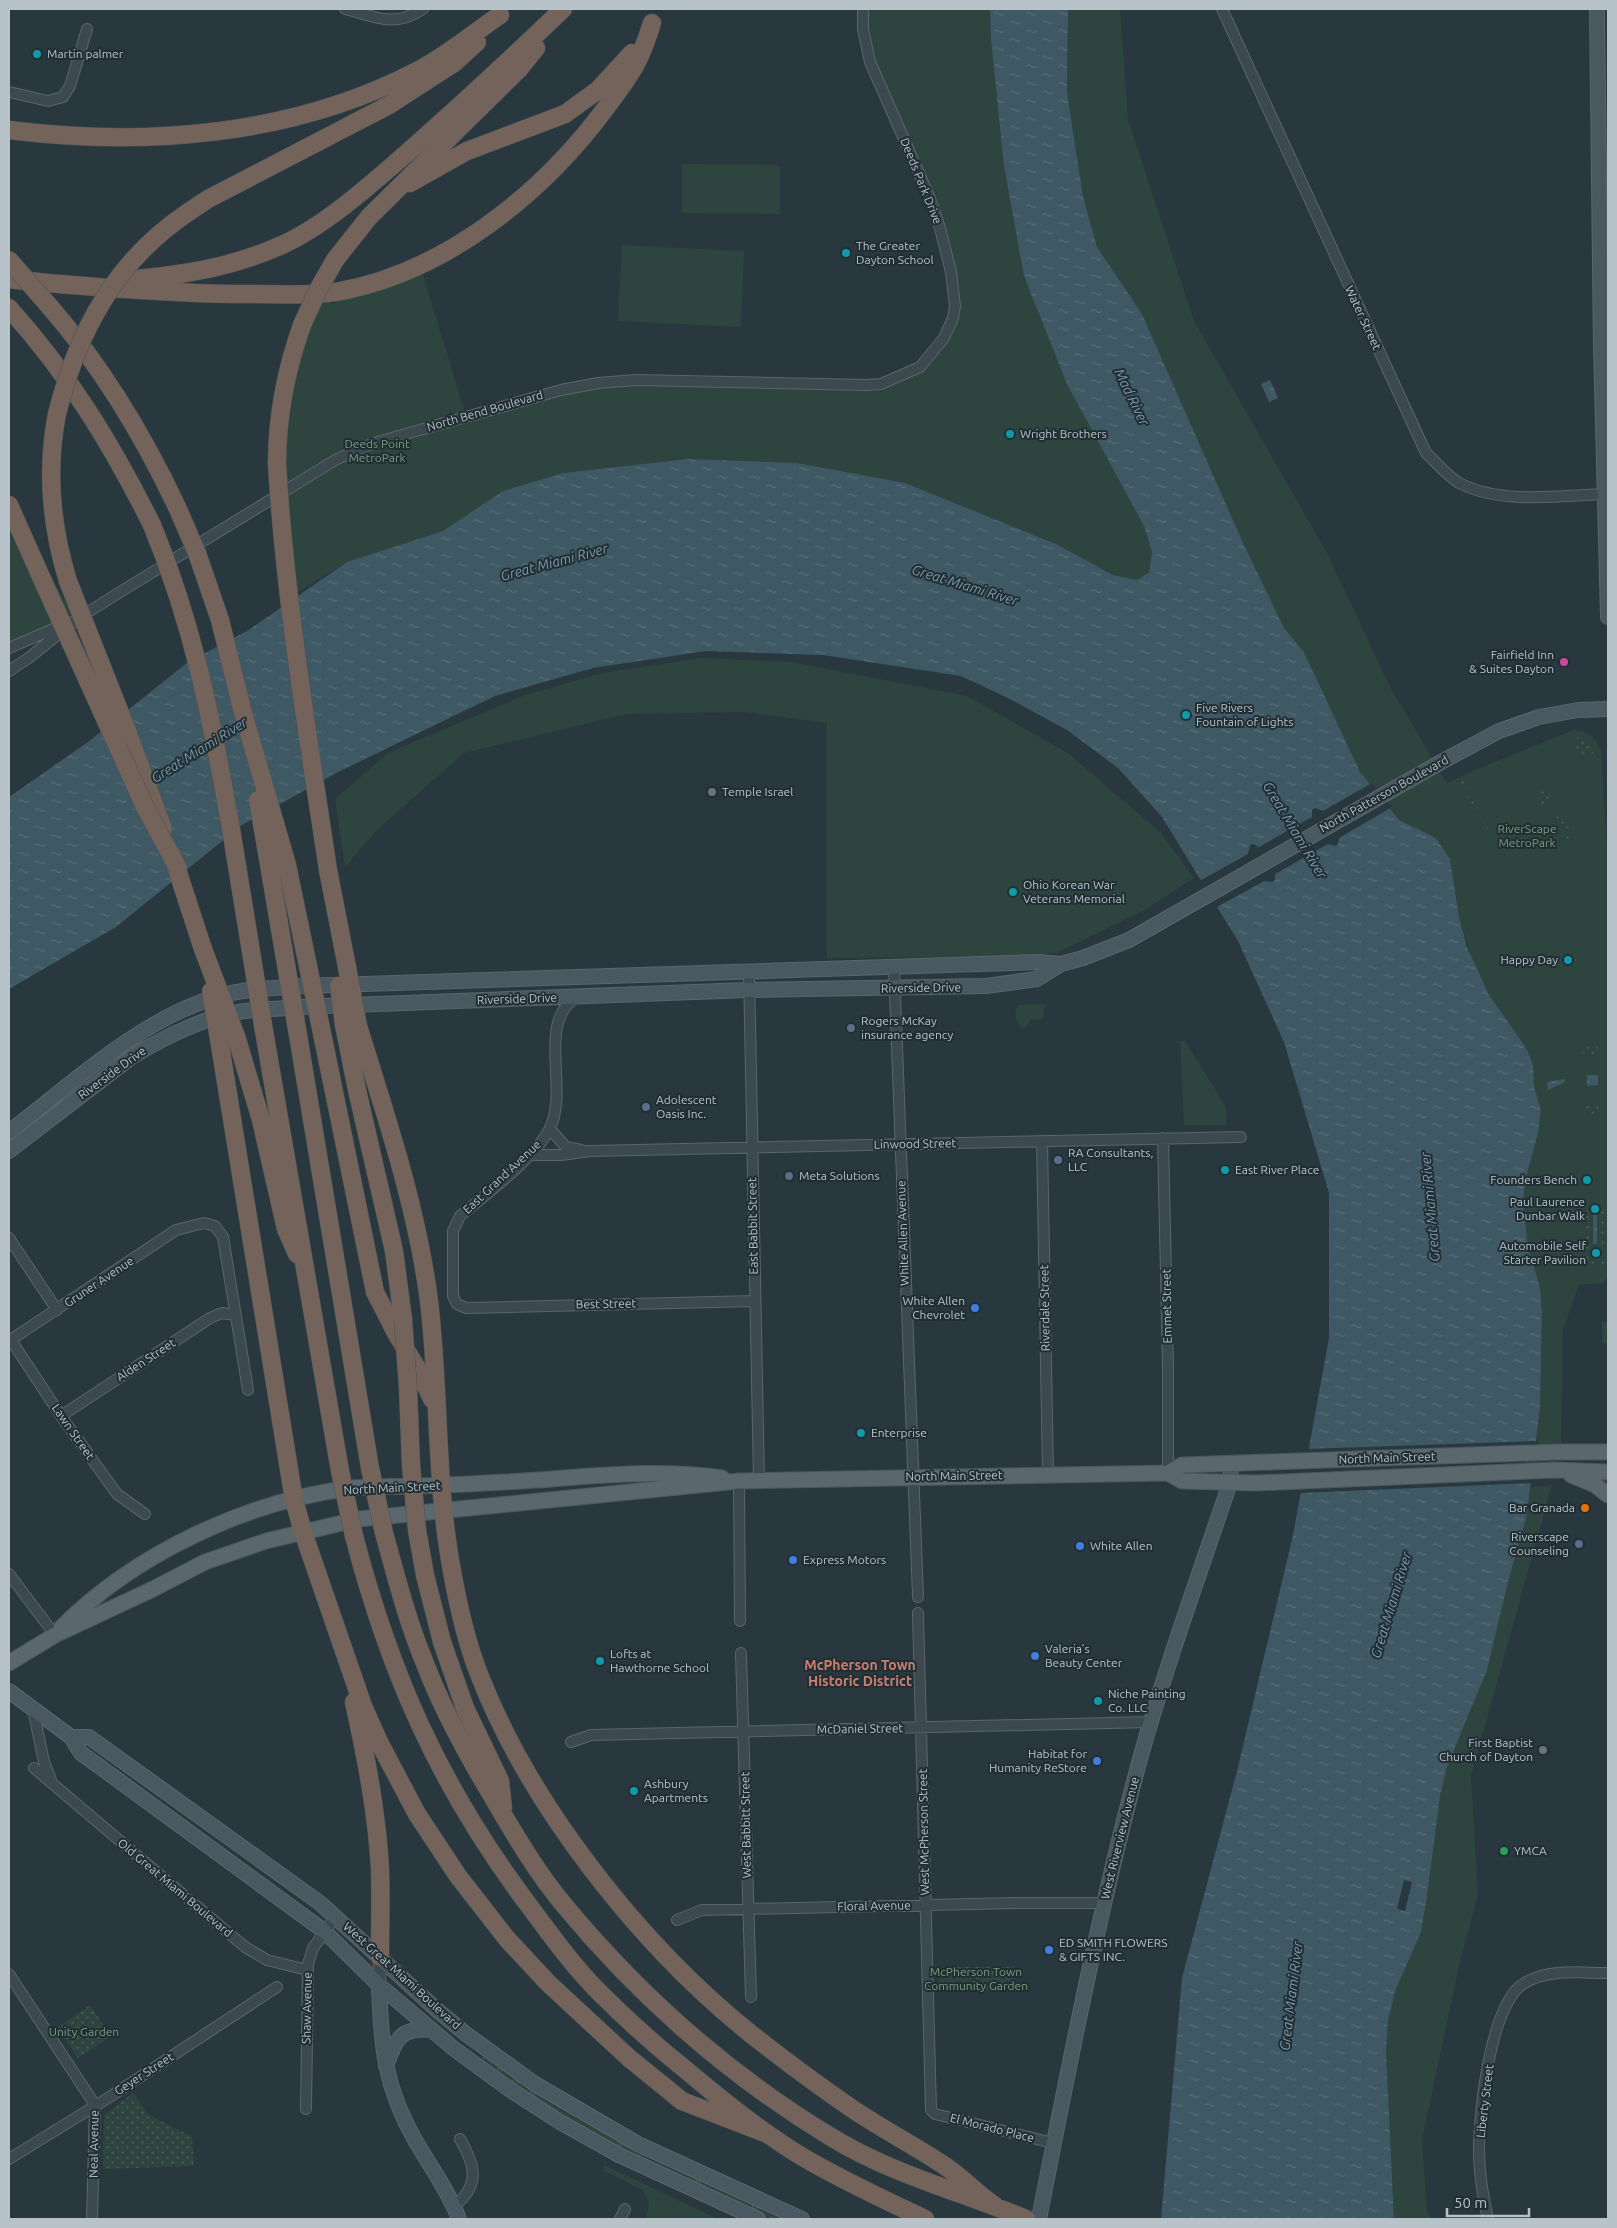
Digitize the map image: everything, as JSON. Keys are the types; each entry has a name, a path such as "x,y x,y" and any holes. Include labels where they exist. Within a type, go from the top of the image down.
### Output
{"highway":[{"path":"65,284 171,276 226,266 282,245 327,218 368,187 501,68 563,9"},
{"path":"504,1816 500,1781 465,1708 442,1642 425,1575 417,1530 411,1465 404,1319 394,1252 357,1090 351,1025 292,617 277,464 278,432 283,393 302,325 318,290 335,260 359,228 519,69 567,9"},
{"path":"9,130 72,137 152,137 200,134 287,118 372,93 417,71 503,12"},
{"path":"304,1268 286,1229 261,1120 228,1038 178,868 68,581 54,527 52,507 52,453 57,414 72,360 87,326 105,296 141,251 168,226 208,199 389,105 428,82 474,45 503,12"},
{"path":"9,279 189,294 302,294 335,292 369,284 420,265 475,233 506,210 564,159 590,130 622,86 637,62 656,16"},
{"path":"391,195 467,151 552,120 581,105 615,74 638,45 656,16"},
{"path":"9,260 80,340 121,402 141,435 178,507 208,585 287,865 375,1292 429,1390 436,1414"},
{"path":"9,308 36,338 79,396 116,454 152,525 181,602 205,692 230,823 304,1268 340,1471 354,1536 376,1617 406,1696 440,1768 487,1849 548,1934 599,1992 681,2066 766,2132 845,2181 926,2219"},
{"path":"9,505 145,807 178,868"},
{"path":"242,709 370,1468 384,1534 423,1659 443,1707 467,1754 504,1816 563,1904 655,2005 736,2073 832,2138 914,2176 1022,2217"},
{"path":"351,1025 396,1150 416,1225 429,1302 443,1512 464,1628 479,1674 522,1764 565,1831 636,1925 749,2032 856,2111 950,2170 980,2196 995,2206"},
{"path":"228,1038 294,1500 303,1532 351,1672 379,1742 418,1814 458,1876 518,1951 548,1983 629,2058 682,2101 766,2132"},
{"path":"351,1672 350,1689 368,1774 377,1837 380,1868 380,1957"}],"main road":[{"path":"1598,9 1603,192 1604,494 1608,617"},
{"name":"North Patterson Boulevard","path":"1146,929 1499,731 1532,719 1578,710 1608,708"},
{"name":"Riverside Drive","path":"9,1151 133,1056 168,1036 219,1017 246,1011 299,1007 748,990 1013,984 1037,979 1061,964 1110,948 1146,929"},
{"name":"Riverside Drive","path":"9,1132 140,1033 189,1007 241,992 302,986 1038,962 1061,964"},
{"name":"North Main Street","path":"9,1664 54,1635 153,1589 205,1562 266,1541 359,1519 739,1481 1168,1473 1182,1465 1557,1452 1608,1452"},
{"name":"West Riverview Avenue","path":"1038,2219 1070,2052 1104,1903 1151,1722 1230,1483 1231,1464"},
{"path":"1557,1471 1595,1484 1608,1495"},
{"name":"North Main Street","path":"1168,1473 1182,1481 1257,1484 1557,1471 1608,1472"},
{"name":"North Main Street","path":"54,1635 80,1609 115,1582 176,1544 241,1516 294,1500 352,1488 610,1476 697,1474 739,1481"},
{"name":"West Great Miami Boulevard","path":"9,1691 71,1737 81,1754 324,1931 379,1986 471,2062 509,2089 589,2139 661,2175 758,2219"},
{"name":"West Great Miami Boulevard","path":"71,1737 89,1737 336,1916 417,1993 466,2034 559,2099 638,2144 802,2219"},
{"path":"379,1986 381,2038 385,2066 406,2123 460,2219"},
{"path":"385,2066 393,2047 402,2034 412,2030 432,2030"}],"street":[{"path":"345,9 390,20 398,20 409,18 423,9"},
{"name":"Deeds Park Drive","path":"791,384 866,385 881,384 898,378 920,367 933,354 944,338 952,318 954,292 940,228 923,181 870,62 863,29 864,9"},
{"name":"Water Street","path":"1222,9 1426,453 1460,484 1481,492 1507,497 1604,494"},
{"path":"9,92 48,101 63,97 70,86 87,29"},
{"name":"North Bend Boulevard","path":"9,671 78,619 296,482 336,459 374,443 535,397 598,383 636,380 791,384"},
{"name":"North Bend Boulevard","path":"9,648 78,619"},
{"name":"White Allen Avenue","path":"894,968 912,1477"},
{"name":"East Babbit Street","path":"749,971 758,1481"},
{"name":"East Grand Avenue","path":"457,1304 453,1296 453,1231 456,1223 460,1216 530,1155 550,1129 558,1092 556,1035 558,1019 566,1005 575,998"},
{"name":"Linwood Street","path":"550,1129 566,1146 590,1151"},
{"name":"Linwood Street","path":"530,1155 561,1155 590,1151 1241,1137"},
{"name":"Emmet Street","path":"1163,1138 1168,1357 1168,1473"},
{"name":"Riverdale Street","path":"1042,1141 1048,1474"},
{"name":"Gruner Avenue","path":"10,1340 176,1230 204,1223 215,1226 222,1237 235,1315"},
{"path":"9,1238 57,1310"},
{"name":"Best Street","path":"457,1304 466,1308 755,1301"},
{"name":"Alden Street","path":"61,1416 210,1318 222,1313 235,1315"},
{"path":"235,1315 248,1390"},
{"name":"Lawn Street","path":"10,1340 117,1494 145,1514"},
{"path":"912,1477 918,1597"},
{"path":"739,1481 740,1621"},
{"path":"9,1574 54,1635"},
{"name":"West McPherson Street","path":"918,1613 928,2051"},
{"name":"West Babbitt Street","path":"741,1653 751,1997"},
{"name":"Old Great Miami Boulevard","path":"33,1709 46,1770 54,1785"},
{"name":"McDaniel Street","path":"571,1742 591,1735 1151,1722"},
{"name":"Old Great Miami Boulevard","path":"34,1768 245,1947 272,1962 307,1970"},
{"name":"Floral Avenue","path":"677,1920 702,1910 1104,1903"},
{"name":"Shaw Avenue","path":"306,2109 307,1970 313,1948 336,1916"},
{"path":"379,1986 380,1957"},
{"name":"Liberty Street","path":"1488,2219 1480,2174 1482,2112 1500,2018 1517,1988 1538,1977 1552,1973 1608,1972"},
{"name":"Neal Avenue","path":"9,1974 95,2105 92,2219"},
{"name":"Geyer Street","path":"9,2159 277,1987"},
{"name":"El Morado Place","path":"928,2051 930,2104 935,2114 1053,2143"},
{"path":"454,2206 465,2198 472,2184 472,2164 460,2139"},
{"path":"620,2219 625,2209"}],"green space":[{"name":"Deeds Point MetroPark","path":"863,9 990,9 991,40 1004,167 1024,276 1116,474 1144,526 1152,552 1149,571 1137,580 1113,575 1056,544 905,483 797,463 688,459 563,473 503,491 443,531 347,562 289,597 280,410 318,290 332,304 420,265 466,416 598,383 866,385 920,367 953,318 940,228 870,62"},
{"name":"RiverScape MetroPark","path":"1068,9 1120,9 1128,119 1194,321 1328,555 1390,687 1447,783 1574,730 1584,732 1590,736 1601,750 1608,867 1608,1274 1604,1283 1579,1285 1563,1329 1561,1446 1536,1448 1540,1408 1542,1312 1540,1287 1528,1247 1523,1203 1525,1181 1541,1110 1534,1087 1533,1065 1522,1042 1489,995 1475,968 1459,917 1450,859 1436,838 1399,820 1360,772 1304,652 1284,628 1244,545 1142,314 1097,247 1083,196 1067,92"},
{"path":"682,164 776,165 780,167 780,214 682,213"},
{"path":"622,245 744,251 741,327 618,321"},
{"path":"9,511 77,619 9,648"},
{"path":"701,658 791,662 967,696 1068,753 1161,833 1194,878 1148,908 1057,953 1022,956 827,958 827,723 745,712 627,714 464,753 376,831 345,867 335,799 388,753 523,696 602,673"},
{"path":"1576,737 1588,742 1594,755 1582,755 1576,749"},
{"path":"1463,780 1492,836 1458,783"},
{"path":"1541,786 1554,798 1543,810 1536,792"},
{"path":"1560,810 1573,836 1567,839 1556,816"},
{"path":"1046,1004 1043,1011 1044,1018 1038,1020 1030,1019 1028,1025 1023,1029 1016,1018 1018,1005"},
{"path":"1180,1041 1185,1041 1226,1107 1226,1125 1184,1125"},
{"path":"1592,1045 1599,1048 1602,1055 1582,1054 1585,1048"},
{"path":"1583,1105 1602,1106 1601,1111 1591,1115 1584,1110"},
{"path":"1585,1210 1589,1210 1590,1248 1587,1251 1589,1259 1594,1260 1606,1255 1606,1265 1588,1265 1585,1253"},
{"path":"1601,1210 1605,1210 1606,1252 1603,1252 1601,1247"},
{"path":"1602,1322 1607,1322 1607,1344 1602,1343"},
{"path":"1552,1485 1471,1776 1478,1894 1459,1966 1422,2140 1427,2211 1431,2219 1394,2219 1386,2051 1388,2020 1396,1989 1421,1932 1440,1796 1447,1767 1487,1670 1508,1582 1527,1515 1531,1487"},
{"name":"McPherson Town Community Garden","path":"938,1967 1015,1967 1015,1991 938,1992"},
{"name":"Unity Garden","path":"90,2005 111,2036 78,2058 57,2028"},
{"path":"482,2057 485,2057 520,2082 594,2126 709,2184 788,2219 772,2219 659,2167 586,2129 515,2085 481,2060"},
{"path":"133,2093 148,2114 192,2137 194,2166 103,2169 104,2115"},
{"path":"604,2165 718,2219 646,2219 649,2203 643,2190 604,2171"}],"water":[{"path":"990,9 1068,9 1067,92 1083,196 1097,247 1142,314 1244,545 1284,628 1304,652 1360,772 1399,820 1436,838 1450,859 1459,917 1467,947 1489,995 1522,1042 1533,1065 1534,1087 1541,1110 1538,1133 1525,1181 1523,1203 1528,1247 1540,1287 1542,1312 1540,1408 1527,1515 1508,1582 1487,1670 1447,1767 1440,1796 1421,1932 1396,1989 1388,2020 1386,2051 1394,2219 1161,2219 1182,1978 1237,1771 1293,1535 1329,1338 1329,1193 1284,1042 1238,941 1162,817 1118,768 1067,730 1008,698 961,676 823,655 706,651 593,668 495,696 338,772 242,825 116,927 9,989 9,797 88,742 188,662 247,631 347,562 443,531 503,491 563,473 688,459 797,463 905,483 1056,544 1113,575 1137,580 1149,572 1152,552 1144,526 1067,384 1024,276 1004,167 991,40"},
{"path":"1270,380 1278,398 1269,402 1261,384"},
{"path":"1587,1075 1598,1075 1598,1085 1587,1086"},
{"path":"1565,1079 1565,1082 1548,1090 1547,1082"},
{"path":"1593,1213 1597,1213 1597,1244 1593,1244"}],"pier":[{"path":"1372,783 1392,807 1339,838 1336,846 1328,844 1275,874 1275,880 1272,882 1264,881 1215,908 1198,882 1248,854 1250,845 1253,844 1259,847 1312,817 1312,810 1315,808 1323,811"},
{"path":"1539,1441 1534,1483 1298,1493 1306,1449"},
{"path":"1404,1880 1412,1882 1405,1911 1397,1909"}],"place":[{"name":"Martin palmer","path":"37,54"},
{"name":"The Greater Dayton School","path":"846,253"},
{"name":"Wright Brothers","path":"1010,434"},
{"name":"Fairfield Inn & Suites Dayton","path":"1564,662"},
{"name":"Five Rivers Fountain of Lights","path":"1186,715"},
{"name":"Temple Israel","path":"712,792"},
{"name":"Ohio Korean War Veterans Memorial","path":"1013,892"},
{"name":"Happy Day","path":"1568,960"},
{"name":"Rogers McKay insurance agency","path":"851,1028"},
{"name":"Adolescent Oasis Inc.","path":"646,1107"},
{"name":"RA Consultants, LLC","path":"1058,1160"},
{"name":"East River Place","path":"1225,1170"},
{"name":"Meta Solutions","path":"789,1176"},
{"name":"Founders Bench","path":"1587,1180"},
{"name":"Paul Laurence Dunbar Walk","path":"1595,1209"},
{"name":"Automobile Self Starter Pavilion","path":"1596,1253"},
{"name":"White Allen Chevrolet","path":"975,1308"},
{"name":"Enterprise","path":"861,1433"},
{"name":"Bar Granada","path":"1585,1508"},
{"name":"Riverscape Counseling","path":"1579,1544"},
{"name":"White Allen","path":"1080,1546"},
{"name":"Express Motors","path":"793,1560"},
{"name":"Valeria’s Beauty Center","path":"1035,1656"},
{"name":"Lofts at Hawthorne School","path":"600,1661"},
{"name":"Niche Painting Co. LLC","path":"1098,1701"},
{"name":"First Baptist Church of Dayton","path":"1543,1750"},
{"name":"Habitat for Humanity ReStore","path":"1097,1761"},
{"name":"Ashbury Apartments","path":"634,1791"},
{"name":"YMCA","path":"1504,1851"},
{"name":"ED SMITH FLOWERS & GIFTS INC.","path":"1049,1950"}],"district":[{"name":"McPherson Town Historic District","path":"860,1674"}],"water label":[{"name":"Mad River","path":"1132,397"},
{"name":"Great Miami River","path":"554,562"},
{"name":"Great Miami River","path":"965,585"},
{"name":"Great Miami River","path":"199,750"},
{"name":"Great Miami River","path":"1295,830"},
{"name":"Great Miami River","path":"1430,1207"},
{"name":"Great Miami River","path":"1391,1605"},
{"name":"Great Miami River","path":"1291,1996"}]}
